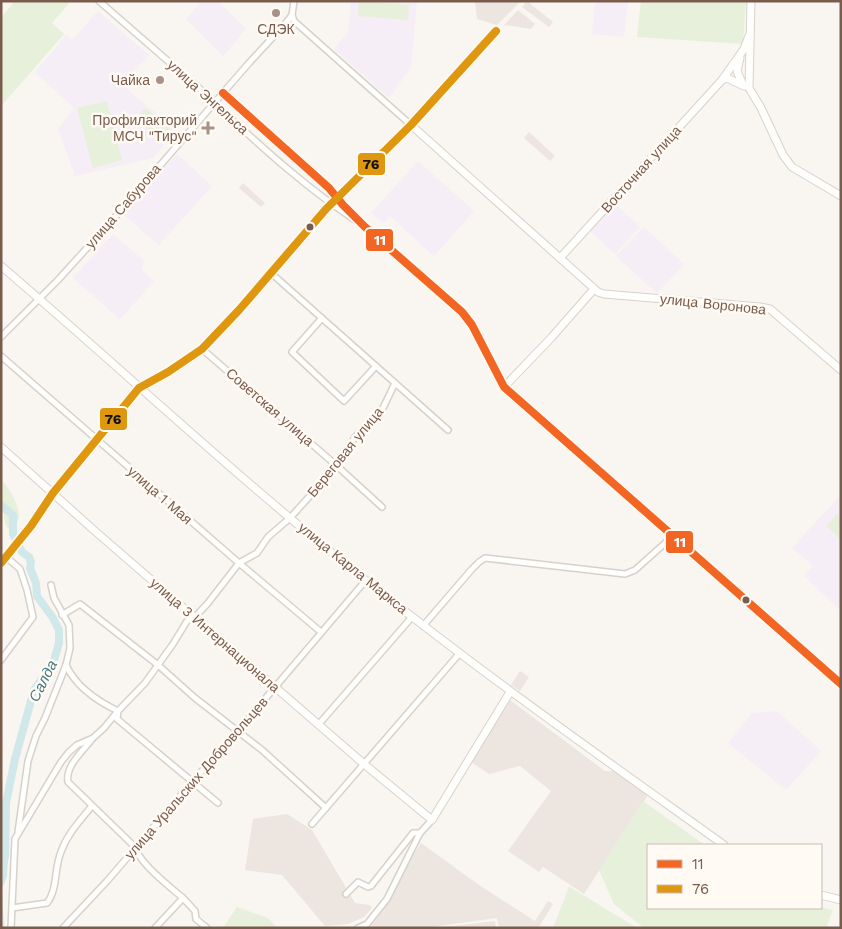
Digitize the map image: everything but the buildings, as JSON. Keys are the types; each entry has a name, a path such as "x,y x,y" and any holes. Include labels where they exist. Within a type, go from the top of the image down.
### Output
{"street":[{"name":"улица Энгельса","path":"99,1 215,102 252,138 331,204 365,227"},
{"path":"294,1 292,15 294,21 411,125"},
{"path":"746,87 751,1"},
{"name":"улица Сабурова","path":"1,337 40,299 117,215 292,15"},
{"path":"1,660 33,617 20,570 3,560 31,526 53,492 139,388 168,372 202,349 239,310 331,204 411,125 496,31"},
{"path":"725,76 737,66 749,36"},
{"name":"Восточная улица","path":"560,258 725,76 743,50"},
{"path":"737,66 747,72"},
{"path":"737,66 739,76 761,108 783,155 792,167 841,196"},
{"path":"725,76 739,76 747,72"},
{"path":"725,76 746,87"},
{"name":"улица Энгельса","path":"223,93 338,197 343,205 365,227 462,312 472,325 504,387 841,684"},
{"name":"улица Воронова","path":"411,125 594,289 604,294 770,309 841,370"},
{"name":"улица Карла Маркса","path":"1,266 290,518 423,626 510,692 576,737 723,844"},
{"path":"271,273 448,430"},
{"path":"504,387 594,289"},
{"path":"322,318 292,352 344,401 376,366"},
{"name":"Советская улица","path":"202,349 338,466 382,507"},
{"name":"улица 1 Мая","path":"1,356 239,564 321,632"},
{"name":"Береговая улица","path":"91,807 68,782 67,776 70,766 93,738 145,683 187,621 195,617 228,580 239,564 257,553 268,537 290,518 338,466 355,437 383,408 395,383"},
{"name":"улица 3 Интернационала","path":"1,447 364,764 432,820"},
{"path":"423,626 472,569 486,558 625,574 636,570 673,536"},
{"name":"улица Уральских Добровольцев","path":"63,928 108,880 192,782 238,732 366,580"},
{"path":"17,835 28,761 36,736 46,718 66,665 70,648 68,625 54,598 51,585"},
{"path":"62,615 80,604 158,664 195,698 262,750 326,808"},
{"path":"319,724 412,617"},
{"path":"312,824 459,654"},
{"path":"66,665 71,676 78,684 101,703 118,711 117,719 218,803"},
{"path":"358,928 367,924 387,899 420,833 432,820 510,692"},
{"name":"Береговая улица","path":"11,928 14,839 68,752 77,745 93,738"},
{"path":"12,908 47,903 53,896 55,869 61,851 72,830 91,807 136,848 137,853 157,875 183,898 195,911 196,919 207,928"},
{"path":"346,894 358,882 368,887 371,886 413,833 420,833"},
{"path":"822,895 841,900"},
{"path":"155,928 183,898"}],"shaded area":[{"path":"202,1 218,1 246,29 223,56 186,19"},
{"path":"351,1 417,1 411,67 389,98 334,49 348,32"},
{"path":"475,1 521,1 497,25 477,19"},
{"path":"527,1 553,22 549,27 522,7"},
{"path":"595,1 628,1 624,37 592,34"},
{"path":"518,10 535,24 531,29 504,25"},
{"path":"98,11 149,55 121,84 176,130 153,158 75,176 58,129 74,108 35,72 66,35 72,40"},
{"path":"529,132 555,156 550,161 524,138"},
{"path":"177,154 212,186 159,245 123,214"},
{"path":"418,161 474,211 434,256 390,216 383,223 371,213"},
{"path":"243,183 265,203 261,207 239,188"},
{"path":"615,204 640,227 615,254 590,231"},
{"path":"644,227 684,264 657,293 616,256"},
{"path":"113,234 144,261 142,270 154,281 120,319 73,278"},
{"path":"841,495 841,611 804,576 813,566 792,548"},
{"path":"520,671 529,677 520,691 511,685"},
{"path":"510,700 605,771 615,771 648,795 584,894 543,867 539,872 508,851 551,791 520,766 489,774 471,762"},
{"path":"777,711 821,751 786,790 728,743 752,713"},
{"path":"287,814 312,830 355,903 370,905 372,908 364,917 348,924 325,926 282,875 245,870 253,819"},
{"path":"421,843 479,885 535,921 548,901 553,904 540,928 499,928 497,918 424,928 370,928 392,896 402,873"},
{"path":"495,921 496,928 437,928"}],"green space":[{"path":"15,1 71,1 52,23 64,34 1,106 1,18"},
{"path":"359,1 409,5 408,20 358,16"},
{"path":"641,1 746,1 743,44 637,37"},
{"path":"107,101 122,160 93,168 77,108"},
{"path":"145,108 170,127 161,139 136,120"},
{"path":"1,481 10,492 19,513 18,521 8,529 4,514 1,511"},
{"path":"837,514 841,518 841,540 826,526"},
{"path":"643,801 704,844 647,844 647,909 822,909 822,907 833,910 826,928 644,928 614,904 599,870"},
{"path":"570,887 637,928 553,928"},
{"path":"237,907 268,918 277,928 223,928"}],"water":[{"path":"2,855 8,858 7,876 2,889 4,928 1,928"}],"waterway":[{"name":"Салда","path":"1,505 13,515 13,534 22,552 29,557 31,562 30,568 36,583 37,596 59,630 59,643 51,671 34,690 15,759 6,803 5,857 1,871"}],"transit line":[{"name":"76","path":"1,563 31,526 53,493 139,388 168,372 202,349 239,310 326,209 411,125 496,31"},
{"name":"11","path":"223,93 329,188 365,227 462,312 472,325 504,387 841,684"}],"place":[{"name":"СДЭК","path":"276,13"},
{"name":"Чайка","path":"160,80"},
{"name":"Профилакторий МСЧ \"Тирус\"","path":"208,128"}]}
